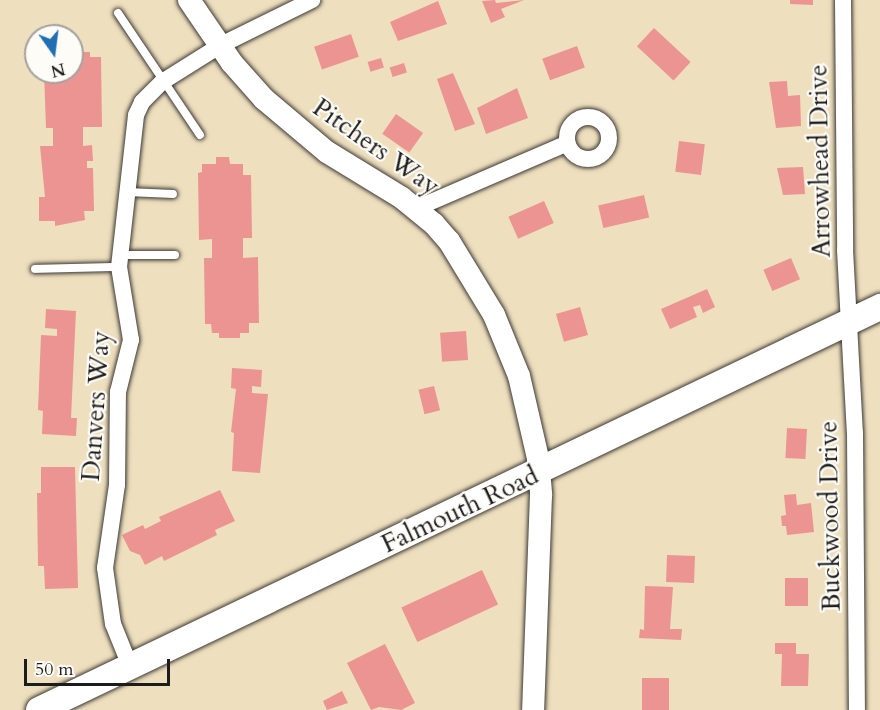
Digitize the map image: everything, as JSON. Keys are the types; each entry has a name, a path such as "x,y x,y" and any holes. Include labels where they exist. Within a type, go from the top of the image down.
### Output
{"main road":[{"name":"Pitchers Way","path":"189,0 245,79 283,116 327,152 417,208 449,242 499,325 527,407 541,495 533,710"},
{"name":"Falmouth Road","path":"39,710 880,307"}],"street":[{"name":"Danvers Way","path":"130,666 113,624 105,568 117,485 118,392 131,340 120,261 136,115 147,96 162,82 221,45 312,0"},
{"name":"Arrowhead Drive","path":"843,0 849,322"},
{"path":"417,208 567,143"},
{"name":"Buckwood Drive","path":"849,322 855,433 857,710"}],"lane":[{"path":"118,13 162,82 200,135"},
{"path":"126,192 173,194"},
{"path":"35,269 175,255"}],"building":[{"path":"495,0 496,3 524,0 501,9 505,17 491,23 482,1"},
{"path":"790,0 813,0 813,5 790,4"},
{"path":"438,1 447,24 398,41 390,22"},
{"path":"654,28 691,62 674,80 637,46"},
{"path":"351,34 359,57 322,69 314,47"},
{"path":"577,46 585,68 550,80 542,59"},
{"path":"84,52 90,52 90,57 101,57 102,127 83,127 83,146 92,145 93,161 87,161 87,168 93,168 94,211 84,211 85,220 55,226 55,221 39,221 39,197 45,197 40,146 53,146 53,128 46,128 44,84 84,84"},
{"path":"381,58 384,68 371,72 368,62"},
{"path":"404,63 407,73 393,77 390,67"},
{"path":"453,73 475,124 455,131 437,79"},
{"path":"787,81 788,96 800,95 801,126 776,128 769,82"},
{"path":"517,88 528,118 486,134 477,108"},
{"path":"396,114 423,133 409,153 382,134"},
{"path":"679,141 705,144 701,175 675,172"},
{"path":"216,157 229,157 230,164 243,164 243,175 251,175 252,238 243,238 243,258 258,257 259,323 249,323 249,333 240,333 240,338 219,338 219,333 212,333 211,324 205,324 204,258 212,258 212,239 199,240 198,173 202,172 202,164 216,164"},
{"path":"803,167 805,194 783,195 777,168"},
{"path":"644,195 649,217 603,228 598,206"},
{"path":"544,201 554,223 518,239 508,217"},
{"path":"791,258 800,279 772,291 763,270"},
{"path":"707,289 715,307 703,313 700,305 693,307 697,317 670,329 661,309"},
{"path":"580,307 588,335 564,342 556,314"},
{"path":"46,309 76,311 71,418 77,418 76,436 42,434 43,411 38,410 41,335 57,336 57,329 45,328"},
{"path":"466,331 468,360 442,362 440,333"},
{"path":"232,368 262,370 261,387 252,386 252,393 268,394 260,473 232,471 234,433 231,432 236,389 231,388"},
{"path":"434,386 440,410 425,414 418,390"},
{"path":"787,428 807,429 805,459 785,458"},
{"path":"41,467 75,467 78,588 45,589 44,566 38,566 37,493 41,493"},
{"path":"220,490 235,521 215,530 217,535 164,561 162,556 145,565 140,555 130,551 122,535 143,525 145,529 161,521 159,517"},
{"path":"796,494 797,505 811,503 814,532 787,535 786,526 782,526 781,516 786,515 784,495"},
{"path":"667,555 695,556 694,583 666,582"},
{"path":"482,570 498,604 417,642 401,608"},
{"path":"785,578 808,578 808,606 785,606"},
{"path":"645,586 673,587 670,629 682,629 681,640 639,638 640,629 644,630"},
{"path":"775,643 796,643 796,654 809,654 808,686 781,686 782,654 775,654"},
{"path":"385,644 415,703 401,710 379,707 371,710 347,663"},
{"path":"642,678 669,678 669,710 642,710"},
{"path":"342,691 348,703 327,710 323,701"}]}
